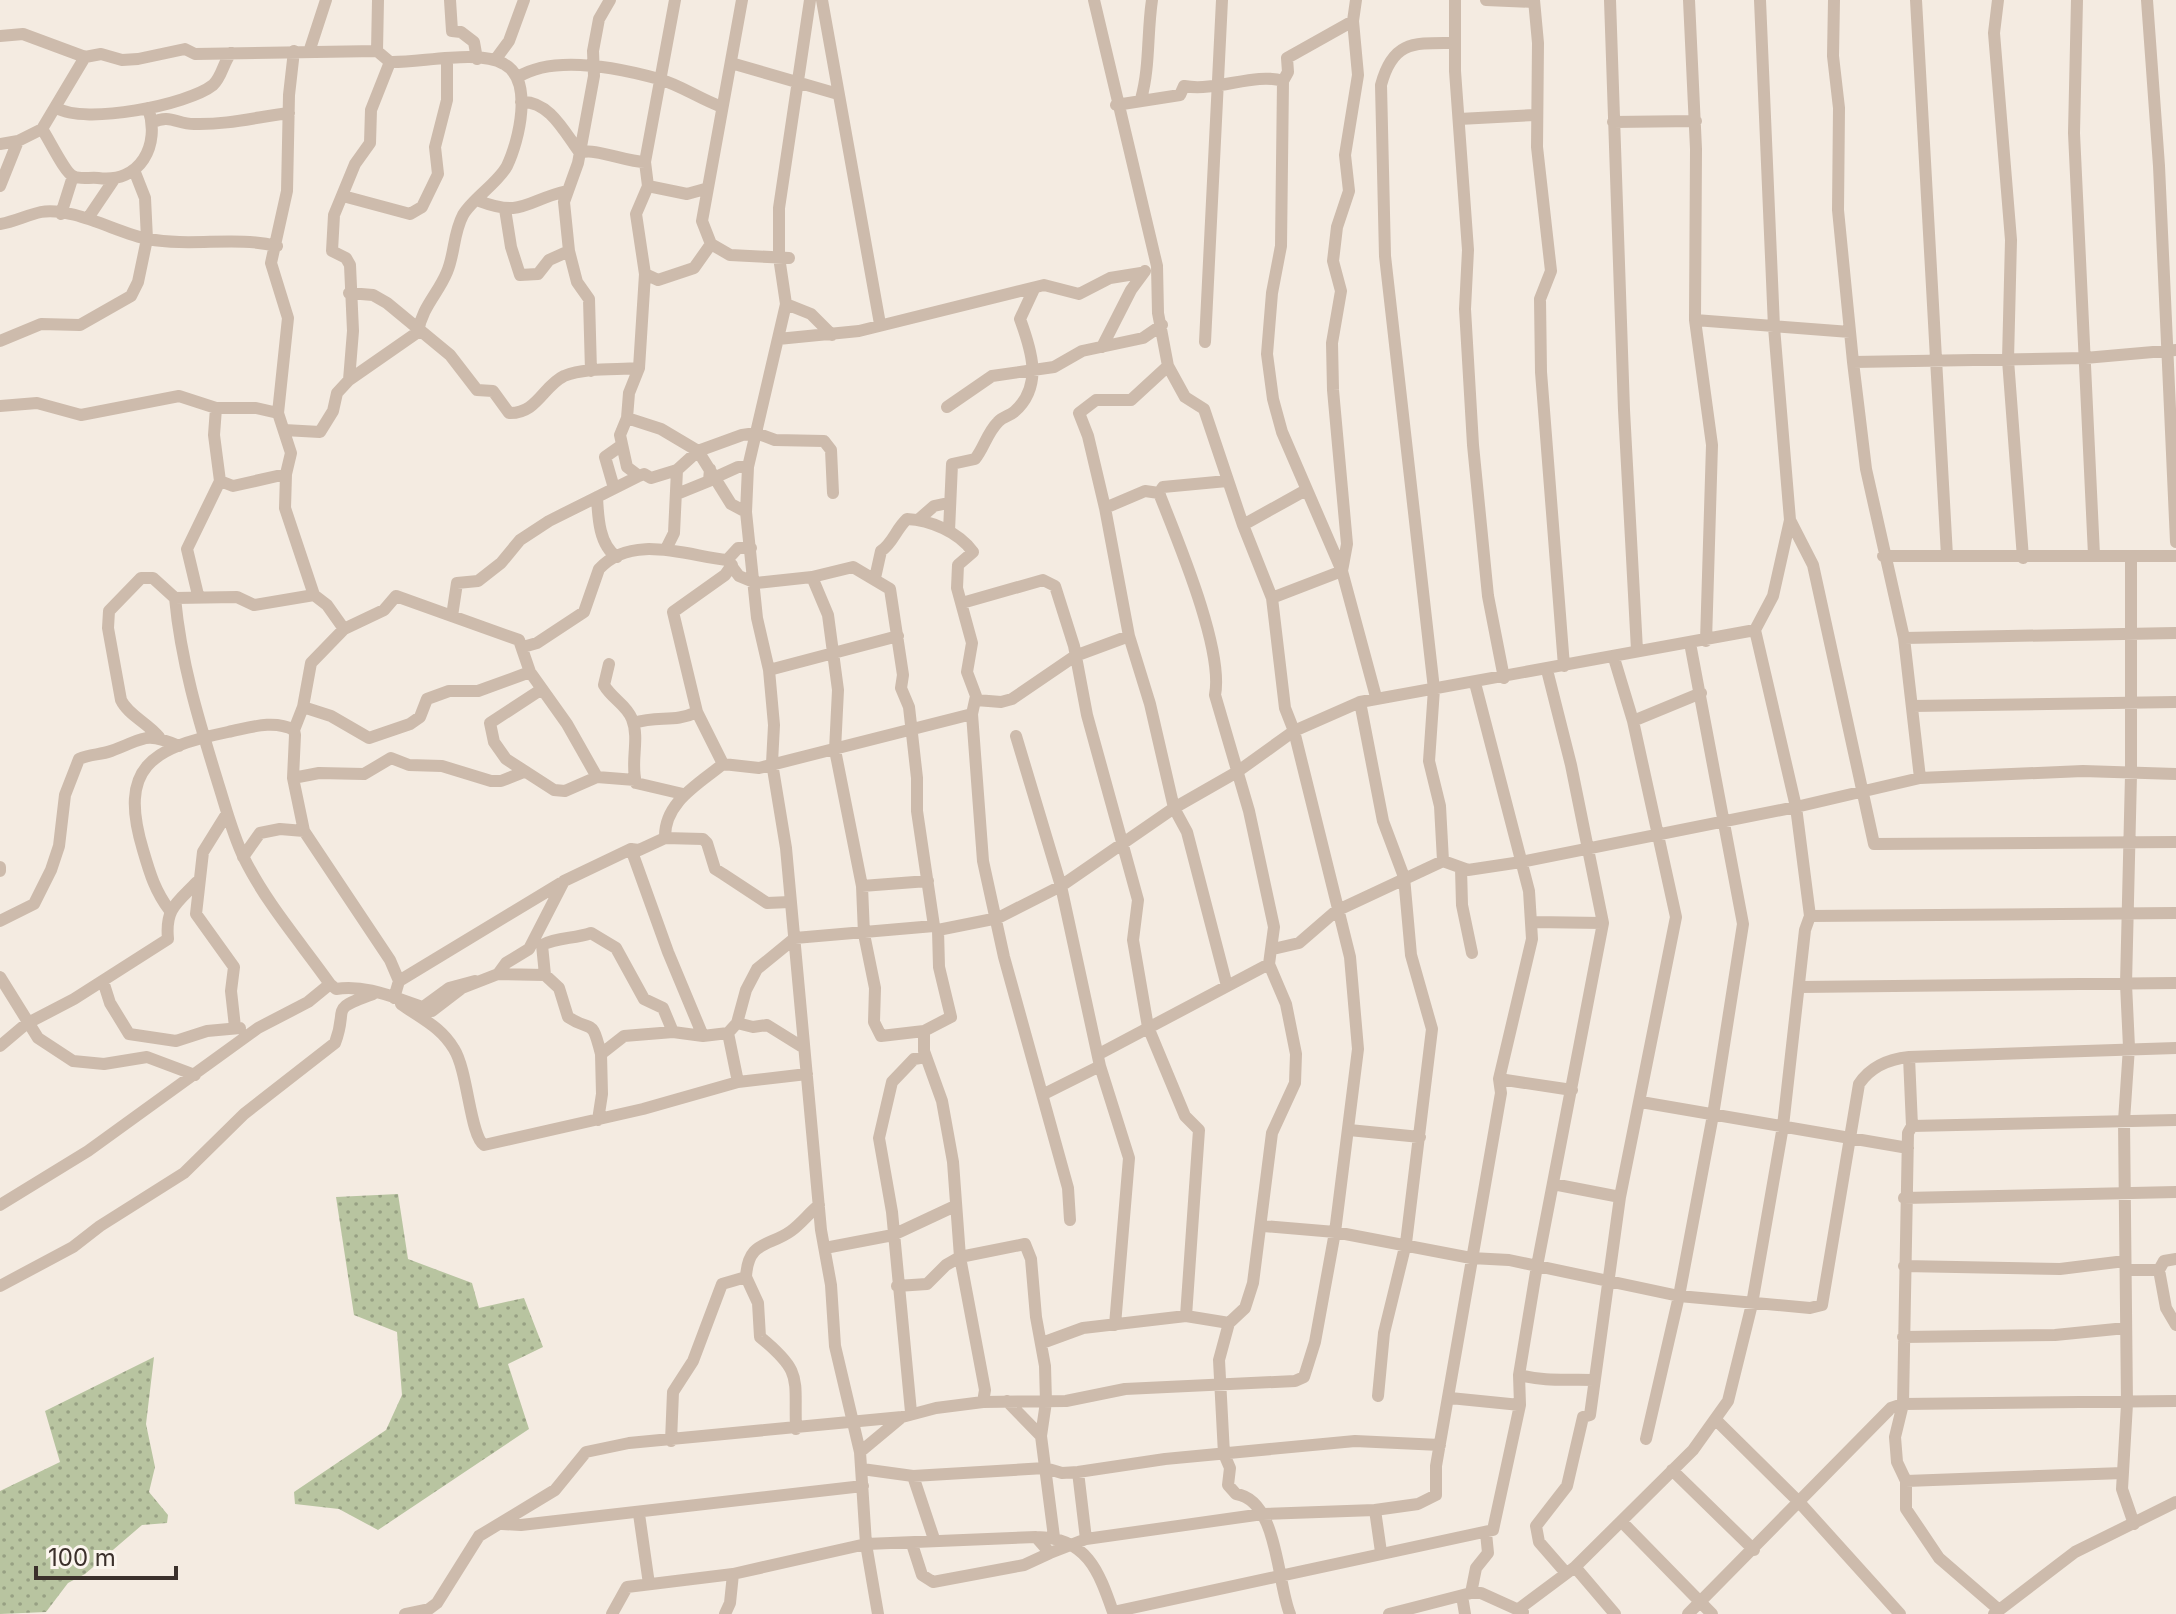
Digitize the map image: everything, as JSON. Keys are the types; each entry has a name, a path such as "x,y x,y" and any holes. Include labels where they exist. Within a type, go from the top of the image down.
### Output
{"street":[{"path":"309,52 326,0"},
{"path":"377,51 378,0"},
{"path":"450,0 452,31 461,32 474,42 477,59"},
{"path":"495,60 509,41 524,0"},
{"path":"591,371 589,299 577,282 569,251 564,202 580,153 599,19 610,0"},
{"path":"639,476 627,467 620,435 627,418 626,403 639,368 645,274 636,214 648,186 645,162 675,0"},
{"path":"742,0 705,189 702,221 711,244 730,255 784,257"},
{"path":"810,0 779,208 786,304 748,467 746,512 756,583 757,618 769,670 774,725 772,763 786,848 835,1346 860,1452 866,1544 878,1614"},
{"path":"822,0 880,324"},
{"path":"405,1614 429,1609 437,1603 479,1536 555,1490 586,1452 629,1443 796,1429 983,1402 1046,1402 1125,1389 1284,1383 1304,1377 1315,1342 1335,1232 1358,1049 1350,957 1336,911 1294,731 1285,708 1272,598 1227,481 1204,409 1185,397 1168,366 1158,313 1157,266 1116,105 1094,0"},
{"path":"1141,99 1147,76 1147,37 1152,0"},
{"path":"1205,342 1222,0"},
{"path":"1342,571 1347,544 1333,390 1332,343 1341,291 1333,261 1337,227 1349,191 1345,155 1358,75 1353,21 1356,0"},
{"path":"1455,0 1468,250 1465,309 1473,445 1488,596 1504,678"},
{"path":"1486,0 1534,1 1538,43 1535,115 1551,271 1540,299 1541,372 1564,666"},
{"path":"1610,0 1637,650"},
{"path":"1689,0 1696,121 1695,320 1712,445 1706,641"},
{"path":"1389,1614 1467,1594 1523,1611 1622,1522 1716,1420 1728,1401 1752,1304 1783,1126 1810,916 1796,807 1755,630 1773,596 1790,520 1774,327 1760,0"},
{"path":"1834,0 1833,56 1839,108 1838,210 1853,362 1866,469 1883,556 1904,638 1920,778"},
{"path":"1916,0 1947,556"},
{"path":"1998,0 1994,33 2011,240 2008,360 2023,558"},
{"path":"2077,0 2074,133 2094,555"},
{"path":"2147,0 2171,350 2176,542"},
{"path":"1353,21 1287,58 1288,72 1283,81 1281,246 1272,293 1267,354 1282,432 1342,571 1376,697"},
{"path":"0,36 23,34 85,57 101,54 122,60 185,49 195,54 377,51 390,62 495,60 506,65 518,77 521,102 508,165 483,191 479,201 466,210 454,233 448,269 425,307 418,332 349,380 337,393 333,411 320,432 284,430"},
{"path":"1443,861 1440,806 1429,761 1434,689 1386,268 1381,85 1388,62 1402,48 1455,43"},
{"path":"294,51 287,191 282,202 277,246 271,263 288,318 278,413 291,453 286,474 285,508 314,595 327,605 344,629"},
{"path":"57,108 73,113 148,108 180,101 212,86 231,53"},
{"path":"0,144 18,141 42,129 57,108 63,89 85,57"},
{"path":"343,196 410,214 422,207 438,174 435,147 447,100 447,60"},
{"path":"349,380 353,331 348,261 333,253 334,215 355,164 370,143 371,110 390,62"},
{"path":"731,63 838,94"},
{"path":"518,77 527,72 553,68 594,68 660,80 722,107"},
{"path":"1116,105 1180,95 1184,86 1201,90 1259,80 1283,81"},
{"path":"173,117 180,101"},
{"path":"521,102 550,113 580,153"},
{"path":"88,218 113,181 134,170 153,143 153,122 148,108"},
{"path":"153,122 173,117 193,124 289,113"},
{"path":"1459,119 1535,115"},
{"path":"1613,122 1696,121"},
{"path":"42,129 73,176 113,181"},
{"path":"0,186 18,141"},
{"path":"580,153 593,151 614,159 645,162"},
{"path":"0,341 41,324 80,325 131,296 138,282 147,239 145,198 134,170"},
{"path":"61,214 73,176"},
{"path":"648,186 687,194 705,189"},
{"path":"479,201 505,209 519,209 547,195 567,191"},
{"path":"505,209 520,275 538,274 549,260 569,251"},
{"path":"0,224 42,211 88,218 147,239 195,242 252,240 277,246"},
{"path":"645,274 658,280 694,268 711,244"},
{"path":"778,339 832,335 1048,285 1068,294 1079,294 1110,278 1141,273 1157,266"},
{"path":"1102,347 1141,273"},
{"path":"949,531 952,464 975,459 998,421 1015,411 1033,381 1031,348 1020,319 1034,289"},
{"path":"349,293 373,295 387,303 418,332 450,355 477,390 493,391 509,413 530,408 563,377 591,371 639,368"},
{"path":"786,304 811,314 832,335"},
{"path":"1695,320 1850,332"},
{"path":"947,407 992,376 1054,367 1082,351 1143,338 1162,325"},
{"path":"1853,362 2085,358 2171,350"},
{"path":"1168,366 1131,400 1096,400 1079,413 1088,436 1105,508 1129,636 1150,704 1174,808 1187,832 1227,986"},
{"path":"0,406 37,403 81,415 179,396 216,408 256,408 278,413"},
{"path":"198,595 187,549 220,481 214,435 216,408"},
{"path":"627,418 661,429 698,451 731,504 746,512"},
{"path":"452,616 457,583 483,578 501,563 520,540 639,476 644,474 651,478 677,470 698,451 756,433 775,440 824,441 828,444 833,493"},
{"path":"614,488 605,457 622,445"},
{"path":"677,494 709,481 713,473 748,467"},
{"path":"667,547 674,533 677,470"},
{"path":"220,481 233,486 286,474"},
{"path":"1159,493 1163,487 1227,481"},
{"path":"1243,525 1306,490"},
{"path":"1105,508 1145,491 1159,493"},
{"path":"1159,493 1201,609 1218,680 1215,695 1274,927 1269,964 1286,1004 1296,1054 1295,1083 1272,1133 1263,1226 1245,1308 1229,1323 1219,1360 1224,1454 1230,1468 1228,1485 1236,1494 1247,1496 1263,1514 1290,1614"},
{"path":"597,497 598,518 608,551 617,557"},
{"path":"918,520 934,506 948,503"},
{"path":"875,578 881,551 889,545 894,531 907,519 949,531 973,552 958,565 957,588 972,643 967,672 976,700 972,714 979,773 979,831 1004,957 1044,1094 1070,1200 1070,1220"},
{"path":"1790,520 1813,565 1872,839 1878,846 1965,842 2176,842"},
{"path":"523,647 537,643 584,612 599,569 617,557 667,547 700,558 730,563 739,576 756,583 812,577 853,567 890,589 898,636 901,688 909,707 939,967 951,1017 924,1031 878,1034 874,1022 875,988 864,934 862,886 835,750 838,690 828,615 812,577"},
{"path":"723,764 697,712 673,612 725,575 738,548 751,548"},
{"path":"1883,556 2176,556"},
{"path":"2131,557 2128,702 2131,775 2126,984 2129,1047 2124,1121 2127,1404 2122,1489 2134,1524"},
{"path":"1272,598 1342,571"},
{"path":"179,746 159,737 148,724 125,708 121,700 107,615 141,578 153,578 175,598 183,664 226,815 243,857 289,929 330,984 336,989 351,987 368,993 380,992 420,1012 432,1011 475,981 498,974 545,975"},
{"path":"962,603 1043,580 1055,586 1138,900 1133,940 1148,1027 1185,1116 1199,1130 1186,1316"},
{"path":"175,598 198,595 237,597 254,605 314,595"},
{"path":"398,1001 399,981 362,914 304,831 293,778 294,730 303,707 308,668 344,629 384,610 396,596 516,638 523,647 530,672 567,724 597,777"},
{"path":"738,1082 733,1028 746,990 757,969 795,938 936,928 998,918 1061,886 1174,808 1237,772 1294,731 1360,702 1755,630"},
{"path":"1904,638 2176,633"},
{"path":"769,670 898,636"},
{"path":"976,700 1001,702 1012,699 1075,656 1129,636"},
{"path":"1646,1439 1679,1296 1690,1220 1713,1115 1743,924 1690,643"},
{"path":"1614,658 1633,721 1676,917 1620,1197 1590,1415 1583,1417 1567,1486 1536,1526 1539,1542 1615,1614"},
{"path":"609,664 604,685 614,701 627,708 634,723 635,780"},
{"path":"612,1614 627,1587 733,1574 866,1544 1036,1537 1054,1537 1095,1563 1110,1613 1381,1552 1486,1533 1494,1527 1520,1405 1519,1375 1537,1266 1603,923 1585,847 1571,765 1547,670"},
{"path":"303,707 331,716 369,738 410,724 420,717 427,699 449,691 478,691 530,672"},
{"path":"912,1544 922,1575 933,1582 1024,1565 1086,1539 1263,1514 1375,1510 1418,1504 1436,1495 1440,1445 1501,1093 1499,1079 1533,922 1521,862 1475,683"},
{"path":"542,689 490,723 494,742 506,759 546,786 565,791 597,777 635,780 642,786 683,794"},
{"path":"1633,721 1701,693"},
{"path":"1360,702 1383,821 1404,877 1411,955 1432,1029 1406,1243 1384,1333 1378,1396"},
{"path":"1912,706 2176,702"},
{"path":"634,723 656,717 680,720 697,712"},
{"path":"665,838 665,824 683,794 723,764 759,768 972,714"},
{"path":"170,911 150,879 135,827 134,786 146,766 179,746 203,738 272,724 294,730"},
{"path":"1016,736 1061,886 1100,1060 1129,1158 1115,1325"},
{"path":"0,921 34,904 51,870 59,846 58,828 65,795 79,759 111,752 134,739 159,737"},
{"path":"293,778 319,773 364,774 391,758 409,765 442,766 491,781 501,781 524,772"},
{"path":"1273,949 1299,943 1336,911 1443,861 1461,868 1521,862 1796,807 1920,778 2083,771 2131,775 2176,774"},
{"path":"226,815 203,852 197,882 200,922 234,967 231,991 235,1027"},
{"path":"243,857 260,833 280,829 304,831"},
{"path":"399,981 564,881 631,849 639,850 665,838 703,839 715,869 767,903 790,902"},
{"path":"631,849 668,952 703,1036"},
{"path":"1461,868 1461,894 1472,953"},
{"path":"498,974 506,963 529,949 564,881"},
{"path":"862,886 928,881"},
{"path":"0,1046 26,1024 103,981 168,939 165,921 170,911 197,882"},
{"path":"1810,916 2176,913"},
{"path":"1533,922 1603,923"},
{"path":"598,1120 602,1094 601,1054 595,1031 586,1023 568,1017 559,988 545,975 542,945 555,938 572,939 591,933 619,951 644,999 663,1008 673,1032"},
{"path":"1044,1094 1148,1027 1269,964"},
{"path":"0,977 18,1002 26,1024 48,1046 83,1064 147,1057 195,1075"},
{"path":"103,981 110,1003 129,1034 176,1041 235,1027 258,1028"},
{"path":"1800,987 2176,983"},
{"path":"0,1205 88,1151 258,1028 308,1002 330,984"},
{"path":"0,1286 73,1247 100,1226 184,1173 244,1114 335,1043 339,1010 380,992"},
{"path":"398,1001 431,1021 455,1050 471,1098 474,1134 484,1145 598,1120 738,1082 807,1074"},
{"path":"601,1054 624,1036 673,1032 703,1036 733,1028 767,1025 804,1048"},
{"path":"924,1031 926,1057 944,1108 953,1162 960,1257 985,1390 983,1402"},
{"path":"1263,1226 1335,1232 1406,1243 1679,1296 1810,1308 1822,1305 1859,1084 1866,1073 1890,1059 1909,1057 2129,1047 2176,1048"},
{"path":"906,1414 893,1235 880,1122 892,1082 914,1059 926,1057"},
{"path":"1909,1057 1912,1126 1904,1198 1903,1404 1895,1437 1897,1462 1906,1481 1906,1509 1939,1558 1996,1612 2075,1552 2176,1502"},
{"path":"1499,1079 1572,1090"},
{"path":"1641,1102 1908,1148"},
{"path":"1912,1126 2176,1120"},
{"path":"1349,1130 1420,1137"},
{"path":"1553,1184 1620,1197"},
{"path":"1904,1198 2176,1192"},
{"path":"796,1429 798,1383 784,1358 760,1337 758,1303 746,1277 755,1250 764,1242 788,1234 819,1205"},
{"path":"825,1248 893,1235 955,1206"},
{"path":"897,1286 927,1284 946,1265 960,1257 1025,1244 1031,1259 1036,1317 1042,1343 1046,1402 1041,1436 1054,1537"},
{"path":"2176,1259 2164,1261 2159,1270 2166,1308 2176,1325"},
{"path":"1904,1266 2060,1269 2126,1266 2159,1270"},
{"path":"671,1441 673,1392 693,1361 722,1284 746,1277"},
{"path":"1042,1343 1083,1328 1186,1316 1229,1323"},
{"path":"1903,1337 2055,1335 2126,1328"},
{"path":"1519,1375 1555,1382 1563,1378 1594,1380"},
{"path":"1450,1398 1520,1405"},
{"path":"1007,1401 1041,1436"},
{"path":"1688,1614 1754,1550 1883,1414 1903,1404 2127,1404 2176,1401"},
{"path":"860,1452 906,1414"},
{"path":"1716,1420 1799,1502 1900,1614"},
{"path":"862,1469 913,1476 1045,1468 1062,1473 1355,1441 1440,1445"},
{"path":"1672,1470 1754,1550"},
{"path":"1078,1472 1086,1539"},
{"path":"1906,1481 2123,1473"},
{"path":"913,1476 934,1539"},
{"path":"502,1524 639,1514 863,1486"},
{"path":"1375,1510 1381,1552"},
{"path":"639,1514 649,1584"},
{"path":"1622,1522 1712,1614"},
{"path":"1465,1614 1467,1594 1476,1568 1488,1553 1486,1533"},
{"path":"1036,1537 1050,1553"},
{"path":"725,1614 730,1603 733,1574"}],"green space":[{"path":"398,1194 408,1259 472,1283 479,1308 524,1298 543,1347 508,1364 529,1429 378,1530 339,1509 295,1504 294,1492 386,1430 402,1395 397,1332 354,1315 336,1197"},
{"path":"154,1357 146,1424 155,1467 149,1492 168,1515 167,1523 142,1525 85,1574 68,1583 46,1612 0,1614 0,1491 60,1462 45,1411"}]}
